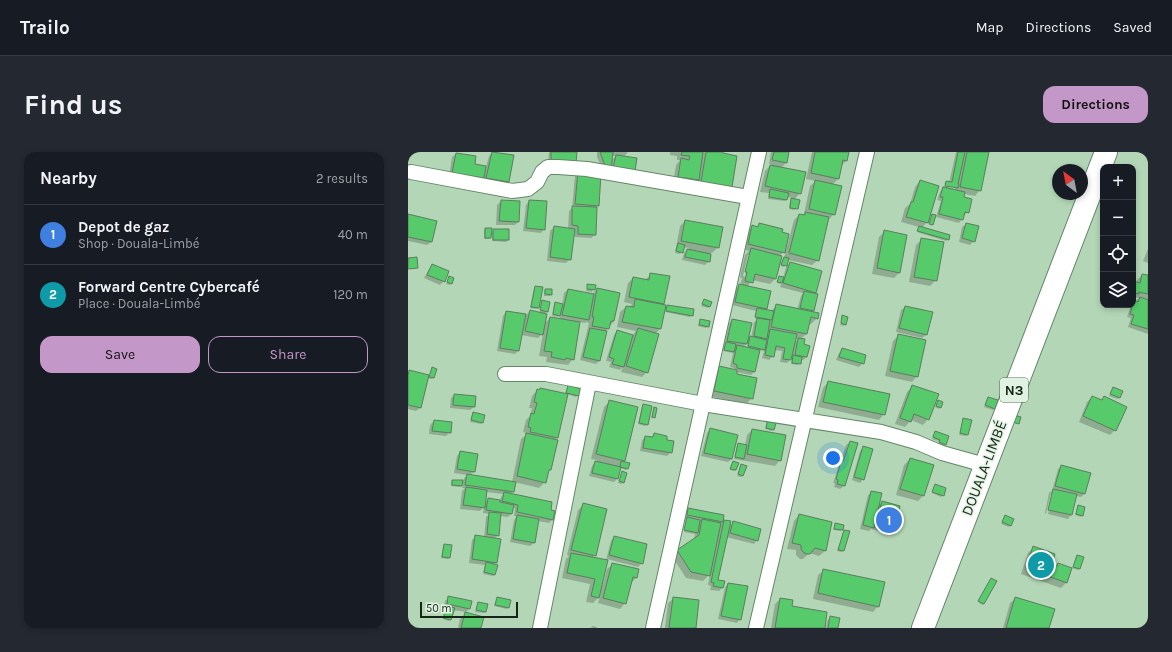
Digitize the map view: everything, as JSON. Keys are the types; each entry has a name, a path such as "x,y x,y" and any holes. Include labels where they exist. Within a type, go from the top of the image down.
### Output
{"highway":[{"name":"DOUALA-LIMBÉ","path":"923,628 1106,152"}],"street":[{"path":"654,628 759,152"},
{"path":"756,628 803,420 867,152"},
{"path":"411,172 512,191 528,189 537,182 542,172 548,167 558,166 587,169 748,197"},
{"path":"505,374 546,374 703,404 881,432 916,442 942,453 985,465"},
{"path":"540,628 589,383"}],"building":[{"path":"492,152 514,155 509,182 486,178"},
{"path":"551,152 577,152 576,163 551,161"},
{"path":"600,152 613,152 611,169 604,168 604,163"},
{"path":"682,152 703,152 699,180 678,177 681,158 689,160 690,156 681,155"},
{"path":"706,152 723,152 737,156 732,187 701,182"},
{"path":"774,152 789,152 787,163 772,160"},
{"path":"815,152 849,152 847,161 843,160 839,179 811,173"},
{"path":"958,152 965,152 958,188 945,186 946,181 952,182"},
{"path":"967,152 989,152 981,191 960,187"},
{"path":"456,153 476,156 475,164 486,166 484,178 452,173"},
{"path":"616,155 637,158 635,171 613,168"},
{"path":"770,165 806,172 801,194 765,186"},
{"path":"578,171 601,173 599,206 575,204"},
{"path":"815,180 842,186 835,215 809,209"},
{"path":"920,180 939,186 928,223 906,217 911,202 913,202"},
{"path":"943,187 965,192 964,197 972,199 969,213 965,212 963,220 939,214 943,197 940,197"},
{"path":"770,189 789,193 787,200 769,197"},
{"path":"791,198 800,200 798,209 790,208"},
{"path":"501,200 520,201 519,222 499,221"},
{"path":"529,200 547,201 545,230 526,228"},
{"path":"572,206 597,207 596,235 578,234 578,226 572,225"},
{"path":"805,212 829,217 819,261 789,253 799,214 805,215"},
{"path":"408,214 437,221 432,242 408,237"},
{"path":"932,214 936,215 933,225 929,224"},
{"path":"685,220 723,227 719,248 681,241"},
{"path":"759,223 783,229 782,232 789,234 785,253 748,244 752,225 758,227"},
{"path":"966,223 979,226 975,242 962,238"},
{"path":"554,226 575,229 571,260 550,257"},
{"path":"919,226 950,235 949,240 917,231"},
{"path":"485,228 492,228 491,238 485,238"},
{"path":"493,229 509,229 509,240 493,240"},
{"path":"884,230 907,235 900,273 877,268"},
{"path":"921,238 944,242 937,281 914,277"},
{"path":"678,243 685,245 683,253 676,251"},
{"path":"751,248 782,256 776,279 755,274 753,283 745,281 747,272 745,272"},
{"path":"687,249 711,254 710,262 685,257"},
{"path":"417,257 418,268 408,269 408,258"},
{"path":"784,257 789,258 787,266 781,265"},
{"path":"790,262 822,271 816,293 783,283"},
{"path":"432,264 449,271 445,282 427,275"},
{"path":"650,273 670,276 664,304 629,297 633,277 649,280"},
{"path":"1142,274 1148,275 1148,294 1139,292 1139,294 1136,294 1136,282 1140,283"},
{"path":"449,276 454,278 452,284 447,282"},
{"path":"779,276 784,277 782,283 777,282"},
{"path":"587,284 596,285 595,290 587,289"},
{"path":"739,284 771,291 767,309 735,302"},
{"path":"535,286 543,287 539,308 531,307"},
{"path":"597,288 620,293 614,321 611,321 609,329 592,326"},
{"path":"545,289 552,289 552,295 545,294"},
{"path":"568,289 594,294 589,320 562,315"},
{"path":"804,291 818,294 814,311 800,308"},
{"path":"1140,297 1148,300 1148,329 1131,324 1134,315 1130,314 1132,308 1136,308 1136,301 1138,302"},
{"path":"635,299 666,305 661,329 622,322 626,306 634,307"},
{"path":"704,299 712,302 710,307 702,304"},
{"path":"542,300 550,302 548,312 540,310"},
{"path":"555,302 563,304 560,316 553,314"},
{"path":"776,304 819,313 818,319 811,317 807,334 771,327"},
{"path":"667,305 694,309 693,316 666,311"},
{"path":"905,306 933,312 927,335 899,328"},
{"path":"757,308 774,311 772,320 755,317"},
{"path":"530,310 547,314 543,335 525,331"},
{"path":"506,311 526,314 519,351 500,348"},
{"path":"842,315 848,317 846,325 841,323"},
{"path":"550,317 580,322 574,360 551,357 552,352 544,351"},
{"path":"757,318 770,320 767,339 754,336"},
{"path":"700,319 710,321 709,327 699,325"},
{"path":"732,319 752,323 747,344 727,341"},
{"path":"590,328 607,331 600,361 583,357"},
{"path":"638,328 659,334 648,373 626,366"},
{"path":"770,329 797,334 791,360 783,359 785,348 776,346 774,357 765,355"},
{"path":"617,330 633,335 624,367 612,364 614,359 609,357"},
{"path":"898,334 926,340 918,377 890,371"},
{"path":"750,336 767,340 765,350 748,346"},
{"path":"798,338 805,339 804,344 810,346 807,357 795,355"},
{"path":"726,342 736,344 734,352 724,350"},
{"path":"737,345 760,350 755,372 737,368 737,365 733,363"},
{"path":"842,348 866,355 864,364 839,357"},
{"path":"793,355 802,357 801,364 792,363"},
{"path":"719,366 737,370 737,374 757,378 753,399 714,391"},
{"path":"432,367 437,369 434,378 429,377"},
{"path":"409,370 429,375 421,408 408,405"},
{"path":"828,381 890,394 885,415 823,402"},
{"path":"568,385 581,389 579,396 566,393"},
{"path":"912,385 939,394 929,420 914,414 911,422 900,418"},
{"path":"1113,387 1123,391 1120,398 1110,394"},
{"path":"540,388 568,394 558,438 530,432 531,428 528,427 531,413 534,414 537,403 534,402 537,389 539,390"},
{"path":"454,394 476,396 475,407 453,405"},
{"path":"1092,396 1102,400 1104,396 1127,407 1116,431 1083,416"},
{"path":"988,397 998,400 995,409 985,405"},
{"path":"609,400 638,407 625,461 596,454"},
{"path":"938,400 943,402 941,408 936,406"},
{"path":"643,404 652,406 648,425 639,423"},
{"path":"654,407 657,408 655,418 652,417"},
{"path":"473,412 485,415 483,423 471,420"},
{"path":"1014,415 1021,417 1019,424 1012,422"},
{"path":"768,418 777,420 774,430 766,428"},
{"path":"963,418 972,420 968,435 960,433"},
{"path":"434,420 452,422 451,433 432,431"},
{"path":"710,428 738,435 732,459 704,453"},
{"path":"752,429 786,435 781,461 747,454"},
{"path":"935,431 949,436 946,445 933,437"},
{"path":"526,433 558,440 551,470 549,470 546,483 517,476"},
{"path":"654,433 667,436 667,440 674,441 672,453 643,448 645,436 653,437"},
{"path":"850,441 858,443 845,486 837,484 838,480 836,479 841,461 843,462"},
{"path":"738,443 747,445 744,459 735,457"},
{"path":"863,446 873,449 864,480 854,477"},
{"path":"460,451 478,454 475,472 457,469"},
{"path":"910,458 934,465 924,496 900,489"},
{"path":"595,461 621,467 618,479 592,473"},
{"path":"621,461 630,463 628,469 620,467"},
{"path":"733,461 739,463 736,470 730,469"},
{"path":"741,464 747,466 743,476 738,474"},
{"path":"1061,465 1091,473 1085,494 1055,486"},
{"path":"622,471 627,473 624,483 619,481"},
{"path":"467,474 516,482 514,492 465,485"},
{"path":"452,480 463,480 462,486 452,485"},
{"path":"935,484 946,488 944,496 932,492"},
{"path":"466,487 487,490 485,508 463,505"},
{"path":"1053,489 1077,494 1072,515 1048,510"},
{"path":"871,491 882,493 874,528 863,525"},
{"path":"504,492 552,502 551,510 555,511 553,520 517,512 518,505 502,501"},
{"path":"488,498 514,505 512,514 486,510"},
{"path":"882,501 900,506 894,531 875,526"},
{"path":"583,503 607,509 596,556 571,550"},
{"path":"1078,505 1085,507 1083,516 1076,514"},
{"path":"688,508 724,515 723,522 687,515"},
{"path":"489,512 501,513 499,536 487,534"},
{"path":"799,514 832,522 826,551 815,548 810,554 806,554 801,549 801,545 792,543"},
{"path":"517,515 539,519 535,543 513,539"},
{"path":"1005,515 1014,519 1011,526 1002,522"},
{"path":"687,517 700,520 698,533 684,530"},
{"path":"702,519 721,523 710,576 691,572 677,550 699,535"},
{"path":"724,520 731,521 718,580 725,581 723,588 713,586 714,583 711,582"},
{"path":"733,521 761,529 758,541 730,533"},
{"path":"835,523 844,525 843,530 834,529"},
{"path":"844,530 850,531 844,551 838,550"},
{"path":"475,535 501,539 497,563 472,559"},
{"path":"614,536 647,544 643,564 609,555"},
{"path":"444,544 452,545 450,558 442,557"},
{"path":"1033,546 1055,554 1052,564 1057,566 1058,563 1072,568 1067,583 1026,568"},
{"path":"571,553 608,560 599,598 591,596 595,579 567,573"},
{"path":"1077,555 1084,557 1080,569 1073,567"},
{"path":"486,562 498,565 495,575 484,572"},
{"path":"612,563 639,569 637,578 633,577 626,604 603,598"},
{"path":"823,569 885,582 879,607 818,593"},
{"path":"991,578 997,581 984,604 978,601"},
{"path":"728,583 748,586 741,620 721,616"},
{"path":"448,596 472,601 470,609 447,604"},
{"path":"497,597 511,600 509,608 495,605"},
{"path":"673,597 699,600 696,628 669,628"},
{"path":"1015,597 1055,609 1049,628 1006,628"},
{"path":"780,598 793,600 792,606 827,612 825,628 775,628"},
{"path":"478,602 488,604 486,612 476,610"},
{"path":"447,606 455,608 451,620 443,618"},
{"path":"465,612 484,617 481,628 461,628"},
{"path":"830,616 840,618 838,628 828,628"}],"place":[{"name":"Depot de gaz","path":"889,520"},
{"name":"Forward Centre Cybercafé","path":"1041,565"}]}
